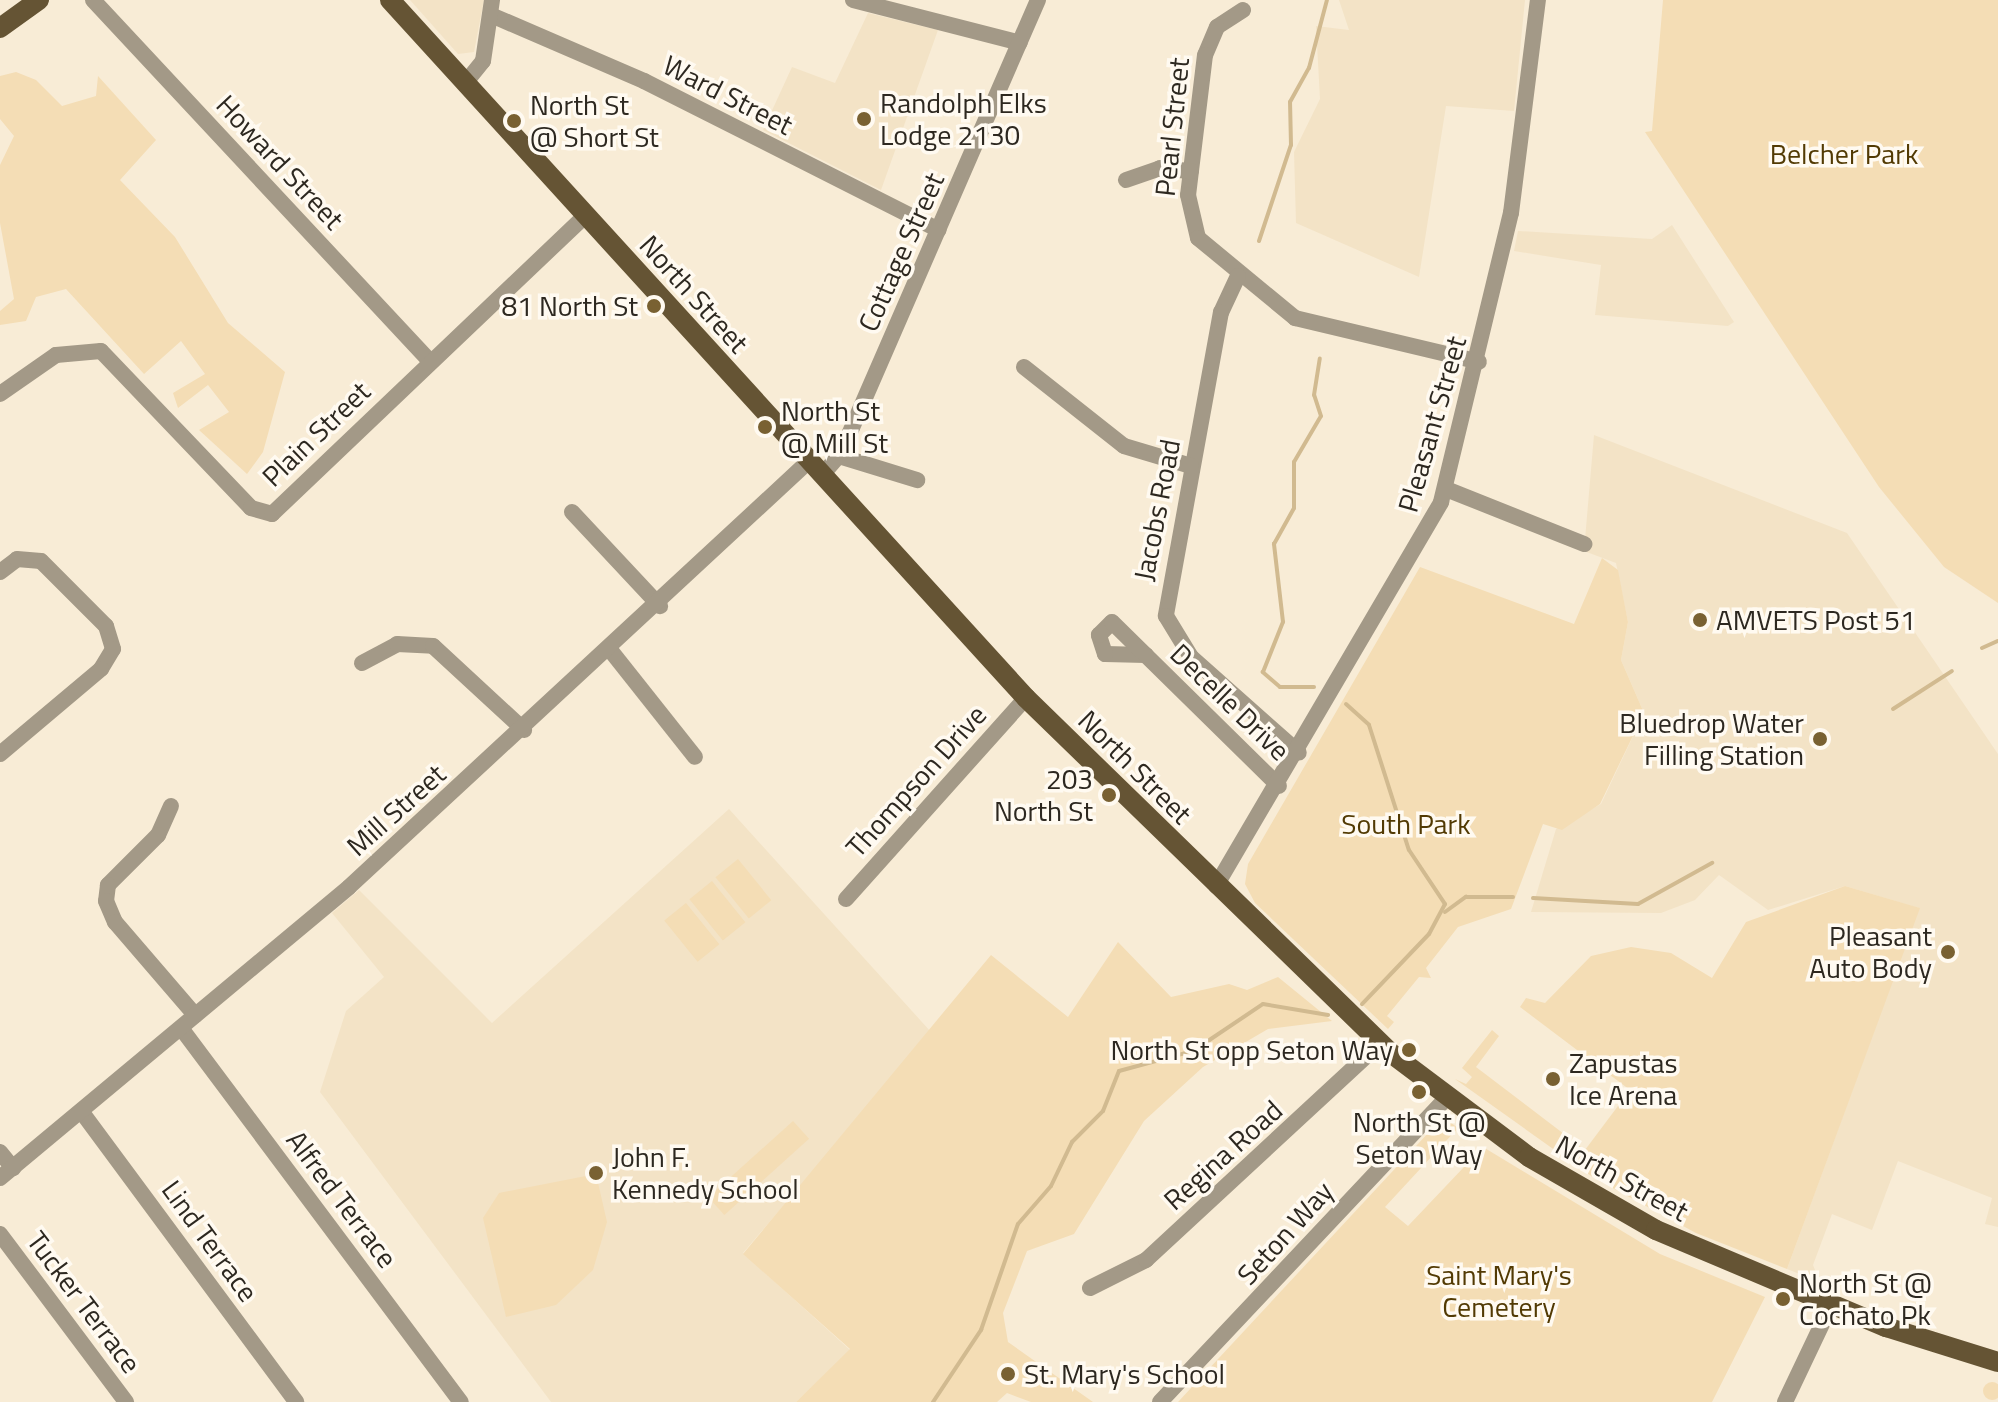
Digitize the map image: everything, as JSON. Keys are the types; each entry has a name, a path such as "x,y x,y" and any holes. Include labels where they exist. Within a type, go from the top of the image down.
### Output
{"main road":[{"path":"0,28 39,0"},
{"name":"North Street","path":"390,0 1026,698 1380,1043 1447,1097 1624,1214 1831,1305 1998,1362"}],"street":[{"name":"Howard Street","path":"93,0 429,360"},
{"path":"853,0 1020,43"},
{"name":"Cottage Street","path":"816,468 839,456 1038,0"},
{"name":"Pleasant Street","path":"1216,886 1299,753 1446,489 1479,362 1516,188 1538,0"},
{"path":"466,82 483,61 491,7"},
{"name":"Ward Street","path":"491,7 939,230"},
{"name":"Pearl Street","path":"1243,10 1222,21 1209,41 1191,171 1195,231 1238,276 1301,320 1479,362"},
{"path":"1126,180 1160,168 1191,171"},
{"name":"Plain Street","path":"0,394 48,359 85,348 122,366 264,515 585,216"},
{"name":"Jacobs Road","path":"1238,276 1224,302 1167,591 1168,623 1191,657 1299,753"},
{"path":"1024,367 1124,446 1191,466"},
{"path":"839,456 917,480"},
{"name":"Mill Street","path":"6,1173 181,1028 524,730 816,468"},
{"path":"1446,489 1584,544"},
{"path":"572,512 660,606"},
{"path":"0,572 17,559 41,561 106,626 113,649 101,669 0,754"},
{"name":"Decelle Drive","path":"1146,655 1102,652 1099,635 1112,622 1146,655 1279,786"},
{"path":"362,663 397,644 433,646 524,730"},
{"path":"611,651 695,757"},
{"name":"Thompson Drive","path":"846,899 1026,698"},
{"path":"171,806 158,835 108,885 106,901 111,917 195,1015"},
{"name":"Alfred Terrace","path":"181,1028 461,1402"},
{"name":"Regina Road","path":"1090,1288 1146,1260 1380,1043"},
{"name":"Seton Way","path":"1160,1402 1447,1097"},
{"name":"Lind Terrace","path":"81,1111 296,1402"},
{"path":"0,1152 6,1173"},
{"name":"Tucker Terrace","path":"0,1234 126,1402"},
{"path":"1785,1402 1831,1305"}],"shaded area":[{"path":"410,0 484,0 474,52 458,54"},
{"path":"1339,0 1525,0 1514,111 1446,106 1419,277 1296,223 1294,152 1320,99 1316,26 1349,30"},
{"path":"868,13 938,30 881,190 763,130 792,67 835,83"},
{"path":"1672,225 1734,322 1728,326 1595,315 1601,265 1514,251 1518,231 1652,239"},
{"path":"1594,435 1847,533 1998,754 1998,1227 1985,1224 1992,1198 1898,1161 1872,1230 1832,1214 1813,1265 1820,1282 1787,1269 1919,908 1845,886 1768,910 1719,875 1695,900 1661,913 1531,912 1556,829 1601,804 1644,713 1621,660 1628,622 1616,563 1584,551"},
{"name":"John F. Kennedy School","path":"729,809 931,1032 743,1253 850,1350 796,1402 551,1402 320,1092 346,1011 384,977 332,913 359,890 492,1023"}],"green space":[{"name":"Belcher Park","path":"1663,0 1998,0 1998,603 1944,567 1879,487 1645,132 1652,131"},
{"path":"16,72 36,80 62,106 96,96 98,76 156,140 120,180 175,237 228,323 285,372 263,452 247,474 199,430 229,412 208,385 178,408 173,393 205,374 181,341 144,374 66,289 36,297 26,321 0,325 0,311 14,299 0,223 0,165 14,136 0,119 0,76"},
{"name":"South Park","path":"1602,558 1618,570 1628,622 1621,660 1644,713 1600,804 1562,830 1543,824 1511,909 1458,927 1426,968 1431,978 1419,977 1387,1016 1394,1022 1388,1029 1255,903 1245,884 1248,864 1420,567 1574,624"},
{"path":"738,859 771,900 749,918 715,877"},
{"path":"712,881 745,922 723,940 689,899"},
{"path":"1845,886 1920,908 1787,1269 1696,1233 1594,1178 1455,1079 1466,1084 1472,1077 1462,1068 1492,1030 1499,1036 1476,1067 1585,1150 1630,1090 1520,1007 1526,998 1545,1003 1591,956 1631,947 1671,953 1712,978 1746,922"},
{"path":"686,903 719,944 698,962 664,921"},
{"path":"1118,942 1171,997 1229,984 1247,990 1278,977 1332,1021 1268,1029 1203,1067 1144,1121 1074,1234 1027,1251 1003,1313 1008,1342 1093,1402 1031,1402 1007,1393 997,1402 796,1402 850,1349 743,1254 991,955 1068,1017"},
{"name":"Saint Mary's Cemetery","path":"1443,1117 1458,1128 1385,1207 1408,1226 1483,1147 1660,1254 1765,1297 1712,1402 1178,1402"},
{"path":"793,1121 809,1139 724,1215 708,1197"},
{"path":"596,1174 607,1222 593,1270 556,1305 506,1317 483,1218 499,1193"},
{"path":"1988,1382 1996,1382 2001,1391 1999,1398 1988,1400 1983,1395 1983,1387"}],"waterway":[{"path":"1259,241 1291,145 1290,102 1309,68 1327,0"},
{"path":"1314,687 1280,687 1263,672 1283,622 1274,544 1294,508 1294,462 1321,416 1314,395 1320,358"},
{"path":"1982,648 1998,641"},
{"path":"1893,709 1952,671"},
{"path":"1346,704 1369,725 1409,850 1445,904 1429,934 1362,1004"},
{"path":"1533,898 1638,904 1712,863"},
{"path":"1445,912 1466,897 1513,897"},
{"path":"933,1402 981,1330 1018,1224 1051,1186 1072,1142 1103,1111 1119,1071 1193,1051 1263,1004 1328,1015"}],"place":[{"name":"Randolph Elks Lodge 2130","path":"864,119"},
{"name":"North St @ Short St","path":"514,121"},
{"name":"81 North St","path":"654,306"},
{"name":"North St @ Mill St","path":"765,427"},
{"name":"AMVETS Post 51","path":"1700,620"},
{"name":"Bluedrop Water Filling Station","path":"1820,739"},
{"name":"203 North St","path":"1109,795"},
{"name":"Pleasant Auto Body","path":"1948,952"},
{"name":"North St opp Seton Way","path":"1409,1050"},
{"name":"Zapustas Ice Arena","path":"1553,1079"},
{"name":"North St @ Seton Way","path":"1419,1092"},
{"name":"John F. Kennedy School","path":"596,1173"},
{"name":"North St @ Cochato Pk","path":"1783,1299"},
{"name":"St. Mary's School","path":"1008,1374"}]}
